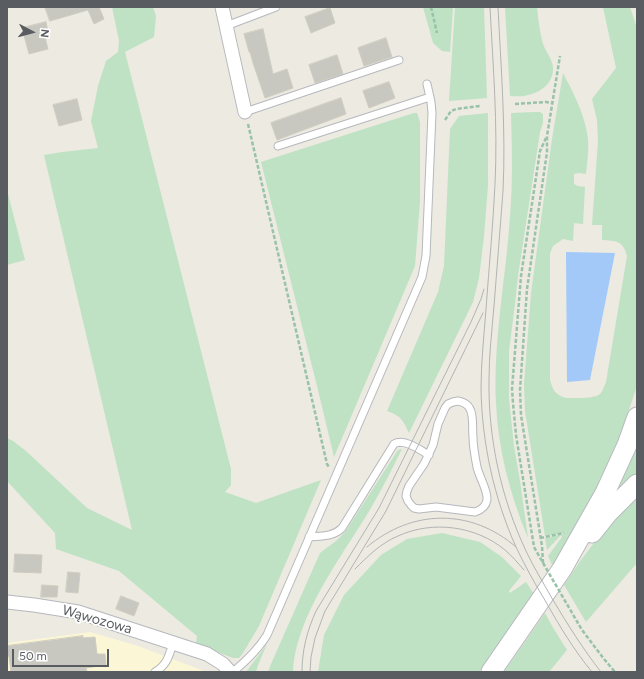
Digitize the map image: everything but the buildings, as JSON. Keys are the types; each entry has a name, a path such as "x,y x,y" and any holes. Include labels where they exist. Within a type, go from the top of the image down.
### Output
{"main road":[{"path":"562,569 605,493 627,445 637,417"},
{"path":"491,672 562,569 608,513 637,484"}],"street":[{"path":"222,7 245,112"},
{"name":"Wąwozowa","path":"7,602 78,612 207,654 223,664 230,672"}],"lane":[{"path":"226,26 276,7"},
{"path":"245,112 398,60"},
{"path":"233,672 254,653 266,635 423,272 426,256 432,113 427,84"},
{"path":"278,146 430,97"},
{"path":"453,402 463,402 472,413 473,438 478,469 487,494 486,504 483,508 475,512 436,507 419,509 414,508 408,501 406,496 407,491 411,482 429,455 438,424 445,408 448,404 453,402"},
{"path":"309,536 331,534 342,528 394,444 397,442 403,442 429,455"},
{"path":"155,672 167,661 173,643"}],"path":[{"path":"431,7 438,33"},
{"path":"543,563 521,415 520,390 527,289 547,152 547,136 560,56"},
{"path":"515,104 552,103"},
{"path":"445,120 451,111 456,109 480,106"},
{"path":"245,112 327,464 335,477"},
{"path":"547,136 540,151 521,276 512,389 514,418 534,547 582,630 604,660 615,672"},
{"path":"540,538 565,533"}],"shaded area":[{"path":"90,632 138,646 207,672 7,672 7,643"}],"green space":[{"path":"112,7 153,7 156,16 154,37 125,52 231,469 231,485 225,492 256,503 321,480 259,626 239,658 233,658 196,644 197,636 119,571 56,549 55,533 7,481 7,438 26,451 87,508 132,530 44,155 98,148 91,121 98,86 106,61 118,52 119,41"},
{"path":"423,7 453,7 450,52 442,51 433,43"},
{"path":"455,7 484,7 487,98 449,101"},
{"path":"505,7 537,7 543,44 553,67 553,72 546,86 533,94 526,96 510,96"},
{"path":"603,7 630,7 637,28 637,386 614,454 599,486 553,567 548,556 562,537 561,535 547,550 545,538 564,533 545,536 525,411 524,384 531,293 552,139 563,73 582,113 587,130 588,152 586,174 574,174 574,184 585,187 583,224 574,223 573,241 563,239 553,246 550,253 550,380 555,392 566,398 597,396 603,390 606,382 627,256 623,247 618,242 602,240 602,225 592,225 598,141 597,120 592,99 616,68"},
{"path":"540,112 543,114 543,123 540,132 518,276 509,351 509,399 514,446 528,538 510,489 502,455 497,420 496,356 511,203 511,113"},
{"path":"417,113 420,122 420,201 415,266 334,457 261,162"},
{"path":"488,113 488,185 479,278 473,302 409,433 401,419 387,411 438,292 444,266 450,129 459,116"},
{"path":"7,190 25,260 7,265"},
{"path":"637,439 637,476 606,508"},
{"path":"402,449 371,508 327,578 317,597 300,635 295,654 293,672 268,672 320,553 345,532 398,450"},
{"path":"637,493 637,563 586,622 564,585 607,526"},
{"path":"442,533 480,542 502,557 521,576 509,591 510,593 526,582 534,594 479,672 318,672 324,635 344,595 381,555 407,539"},
{"path":"545,613 567,650 549,672 504,672"},
{"path":"267,644 256,672 246,672"}],"water":[{"path":"566,252 615,253 590,380 567,382"}],"tram line":[{"path":"490,7 495,96 496,162 481,379 482,409 487,450 501,509 516,547 534,582 562,629 592,672"},
{"path":"498,7 503,99 504,168 489,370 489,401 494,445 503,489 517,531 526,551 564,619 601,672"},
{"path":"302,672 306,641 316,611 379,508 471,322 484,289"},
{"path":"310,672 315,638 325,611 386,511 483,313"},
{"path":"367,547 384,534 403,525 422,520 442,518 461,520 480,525 499,534 516,547"},
{"path":"355,569 375,550 398,536 411,531 440,527 454,528 481,535 505,550 524,570"}]}
